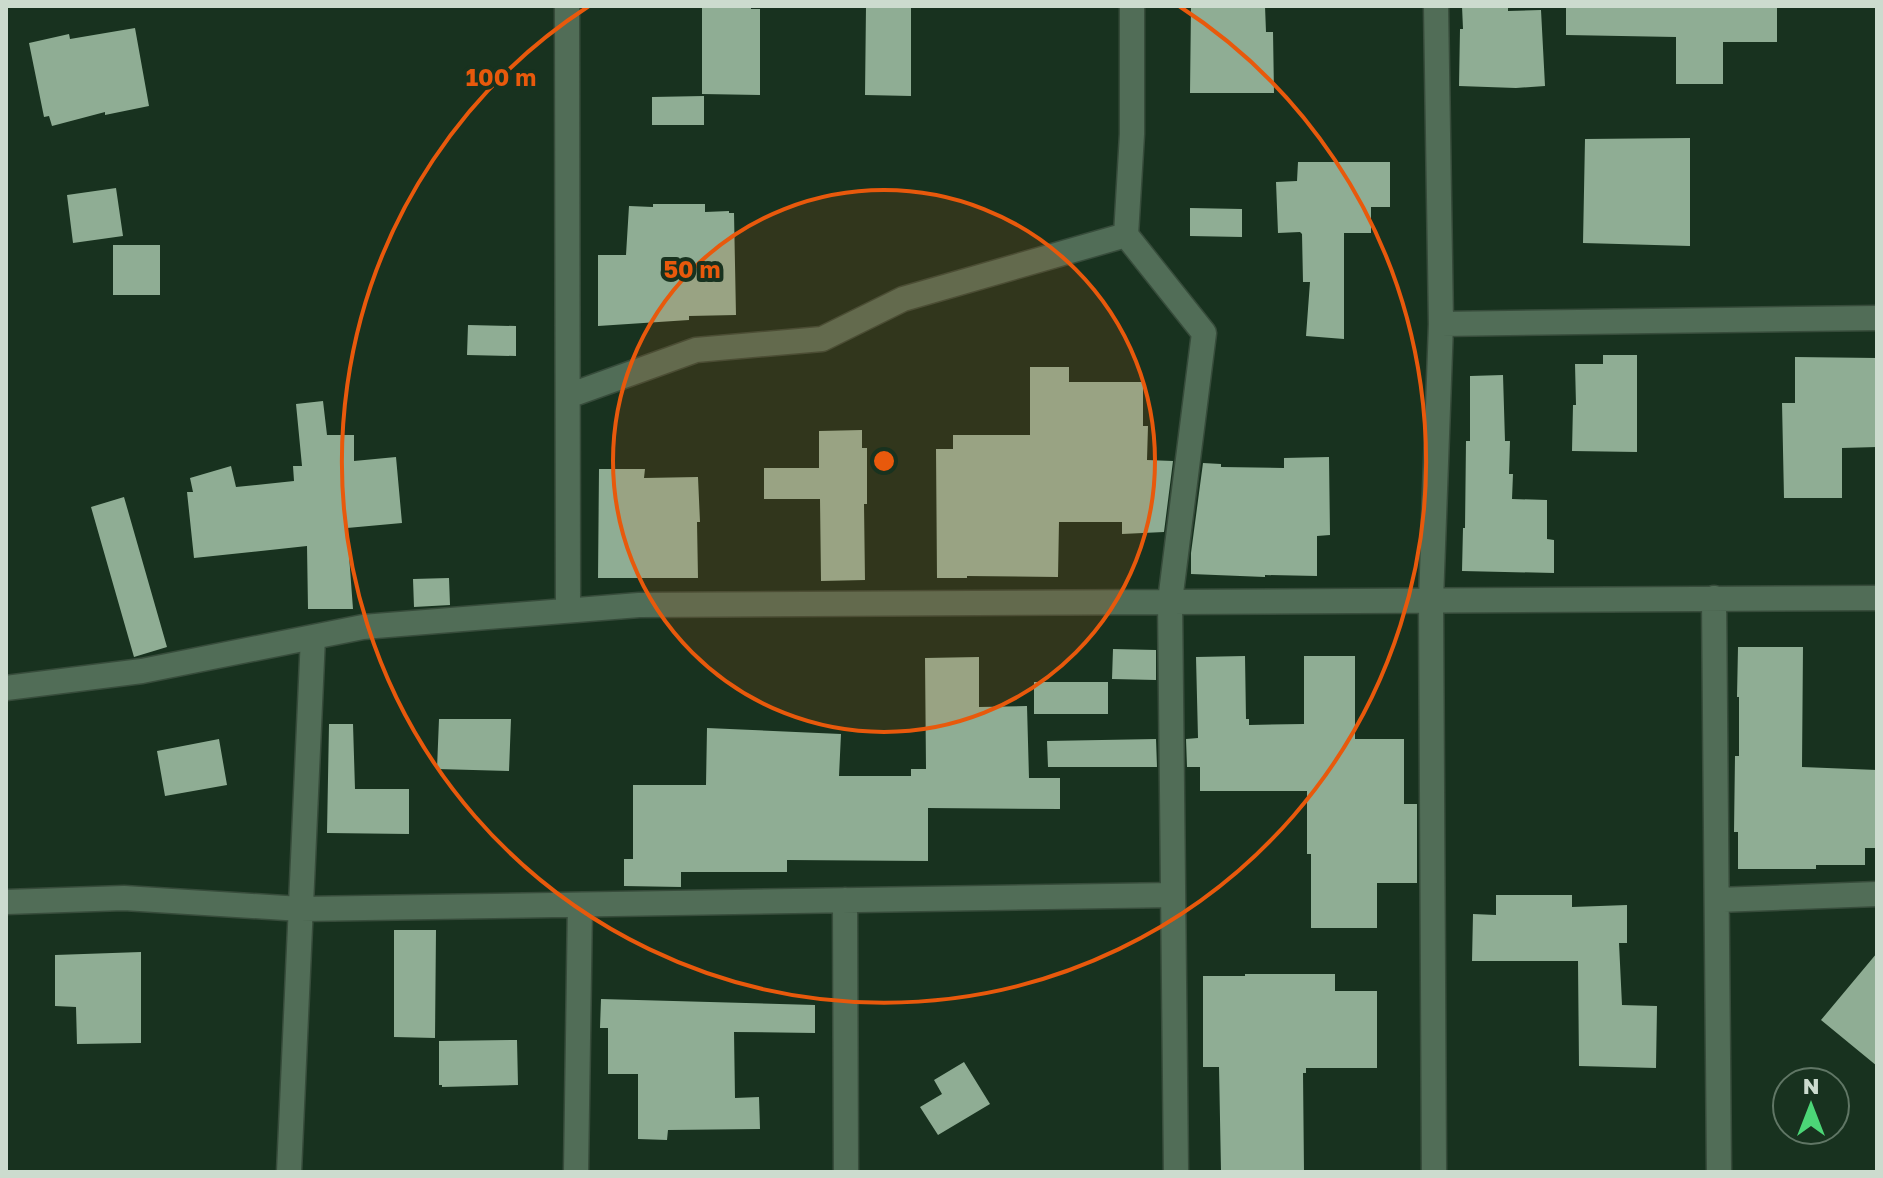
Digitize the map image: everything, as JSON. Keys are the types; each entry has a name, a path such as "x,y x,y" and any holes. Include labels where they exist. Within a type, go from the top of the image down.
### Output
{"street":[{"path":"567,6 568,610"},
{"path":"1132,6 1132,134 1126,235 1204,333 1170,601 1176,1172"},
{"path":"1434,1172 1431,600 1441,324 1436,6"},
{"path":"568,396 696,350 822,339 903,299 1126,235"},
{"path":"1441,324 1877,318"},
{"path":"1714,598 1719,1172"},
{"path":"6,688 142,671 363,627 639,605 1877,598"},
{"path":"289,1172 313,637"},
{"path":"1717,900 1877,894"},
{"path":"6,902 124,898 301,909 1173,895"},
{"path":"845,900 846,1172"},
{"path":"576,1172 580,905"}],"building":[{"path":"702,6 751,6 751,9 760,9 760,95 702,94"},
{"path":"866,6 911,6 911,96 865,95"},
{"path":"1191,6 1265,6 1266,32 1273,32 1274,93 1190,93"},
{"path":"1462,6 1508,6 1508,11 1541,10 1545,86 1459,86"},
{"path":"1566,6 1777,6 1777,42 1723,42 1723,84 1676,84 1676,37 1566,35"},
{"path":"135,28 149,106 105,115 105,112 52,126 49,116 44,117 29,43 69,34 70,39"},
{"path":"704,96 704,125 652,125 652,97"},
{"path":"1690,138 1690,246 1583,243 1585,139"},
{"path":"1298,162 1390,162 1390,207 1371,207 1371,233 1344,233 1344,339 1306,336 1310,282 1303,282 1302,234 1278,233 1276,182 1297,181"},
{"path":"116,188 123,236 73,243 67,195"},
{"path":"653,204 705,204 705,212 734,213 736,315 689,316 689,320 598,326 598,255 626,255 629,206 653,207"},
{"path":"1190,208 1242,209 1242,237 1190,236"},
{"path":"113,245 160,245 160,295 113,295"},
{"path":"468,325 516,326 516,356 467,355"},
{"path":"1603,355 1637,355 1637,452 1572,451 1573,405 1576,405 1575,364 1603,364"},
{"path":"1795,357 1877,358 1877,447 1842,448 1842,498 1784,498 1782,403 1795,403"},
{"path":"1030,367 1069,367 1069,382 1143,382 1143,426 1148,426 1147,460 1173,461 1164,532 1122,534 1122,522 1059,522 1058,577 937,578 936,449 953,449 953,435 1030,435"},
{"path":"1503,375 1505,441 1510,441 1509,474 1513,474 1512,499 1547,500 1547,539 1554,540 1554,573 1462,571 1466,441 1470,441 1470,376"},
{"path":"323,401 327,435 354,435 354,461 396,457 402,523 347,528 353,609 308,609 307,546 194,558 187,492 193,492 190,478 231,466 236,487 294,481 293,466 302,466 296,404"},
{"path":"862,430 862,448 867,448 865,580 821,581 820,499 764,499 764,468 819,468 819,431"},
{"path":"1329,457 1330,535 1317,536 1317,576 1191,574 1203,463 1221,464 1221,467 1284,468 1284,458"},
{"path":"599,469 645,469 644,478 698,477 698,578 598,578"},
{"path":"124,497 167,647 134,657 91,507"},
{"path":"449,578 450,605 414,607 413,579"},
{"path":"1738,647 1803,647 1802,767 1877,770 1876,848 1865,848 1865,865 1816,865 1816,869 1738,869 1738,832 1734,832 1735,756 1739,756"},
{"path":"1113,649 1156,650 1156,680 1112,679"},
{"path":"1245,656 1246,719 1249,719 1249,725 1304,724 1304,656 1355,656 1355,739 1404,739 1404,804 1417,804 1417,883 1377,883 1377,928 1311,928 1307,791 1200,791 1200,767 1187,767 1186,739 1198,738 1196,657"},
{"path":"979,657 979,707 1027,706 1029,778 1060,778 1060,809 928,808 928,861 787,860 787,872 681,872 681,887 624,886 624,859 633,859 633,785 706,785 707,728 841,734 839,776 911,776 911,769 926,769 925,658"},
{"path":"1034,682 1108,682 1108,714 1034,714"},
{"path":"439,719 511,719 509,771 437,769"},
{"path":"329,724 353,724 355,789 409,789 409,834 327,833"},
{"path":"219,739 227,785 165,796 157,751"},
{"path":"1156,739 1157,767 1048,767 1047,741"},
{"path":"1496,895 1572,895 1572,907 1627,905 1627,943 1619,943 1622,1005 1657,1006 1656,1068 1579,1066 1578,961 1472,961 1473,914 1496,915"},
{"path":"394,930 436,930 435,1038 394,1037"},
{"path":"141,952 141,1043 77,1044 76,1007 55,1006 55,955"},
{"path":"1877,953 1877,1066 1821,1020"},
{"path":"1335,974 1335,991 1377,991 1377,1068 1306,1068 1306,1073 1303,1073 1304,1172 1221,1171 1219,1067 1203,1067 1203,976"},
{"path":"601,999 815,1005 815,1033 734,1032 735,1098 759,1097 760,1129 668,1130 667,1140 638,1139 638,1074 608,1074 608,1028 600,1028"},
{"path":"517,1040 518,1085 439,1085 439,1041"},
{"path":"964,1062 990,1104 938,1135 920,1107 942,1094 934,1080"}]}
